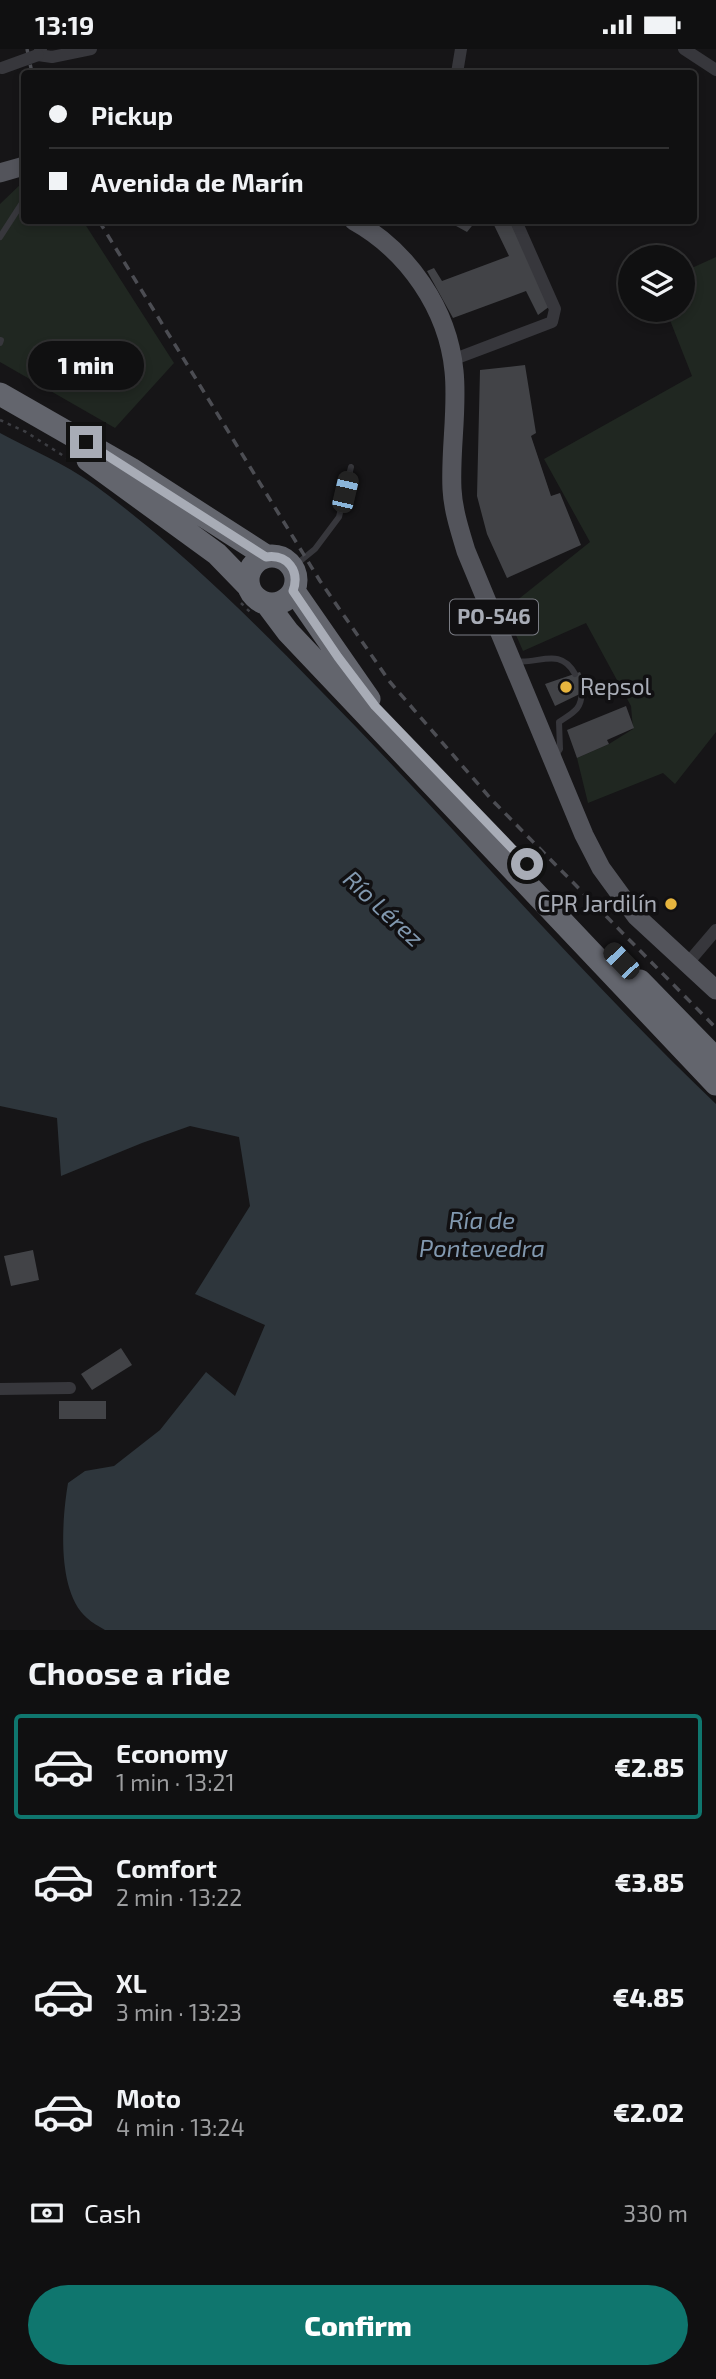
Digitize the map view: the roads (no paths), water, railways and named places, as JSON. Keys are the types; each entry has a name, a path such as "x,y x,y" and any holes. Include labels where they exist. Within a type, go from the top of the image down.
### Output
{"highway":[{"path":"0,394 131,469 266,557 281,558 293,567 296,583 293,591 282,602 267,604"},
{"path":"0,410 49,436 125,486 217,554 256,598 267,604 288,632 716,1084"},
{"path":"249,587 253,565 266,557"},
{"path":"293,591 350,674 385,717 716,1059"}],"main road":[{"path":"0,173 21,167"},
{"name":"PO-546","path":"359,224 377,235 416,275 440,320 454,372 452,491 466,551 601,868 636,916 716,990"}],"street":[{"path":"1,68 40,52 52,57 91,49"},
{"path":"458,70 461,49"},
{"path":"684,49 716,70"},
{"path":"452,360 552,322 555,309 517,224"},
{"path":"687,964 716,930"},
{"path":"0,1389 70,1388"}],"lane":[{"path":"0,237 21,205"},
{"path":"293,567 315,549 339,517 351,467"},
{"path":"512,660 562,660 570,665 575,674"},
{"path":"553,760 560,749 559,722 575,712 581,704 582,692"}],"water":[{"name":"Ría de Pontevedra","path":"0,433 93,484 153,531 211,582 370,741 565,951 716,1104 716,1630 105,1630 89,1620 77,1606 70,1591 64,1554 64,1515 68,1483 85,1471 114,1466 160,1430 206,1372 235,1396 265,1325 195,1294 250,1206 239,1137 190,1126 61,1176 57,1118 0,1106"}],"railway":[{"path":"27,49 31,70"},
{"path":"101,224 320,581 390,682 491,799 716,1028"}],"place":[{"name":"Repsol","path":"566,687"},
{"name":"CPR Jardilín","path":"671,904"}],"water label":[{"name":"Río Lérez","path":"383,909"}]}
